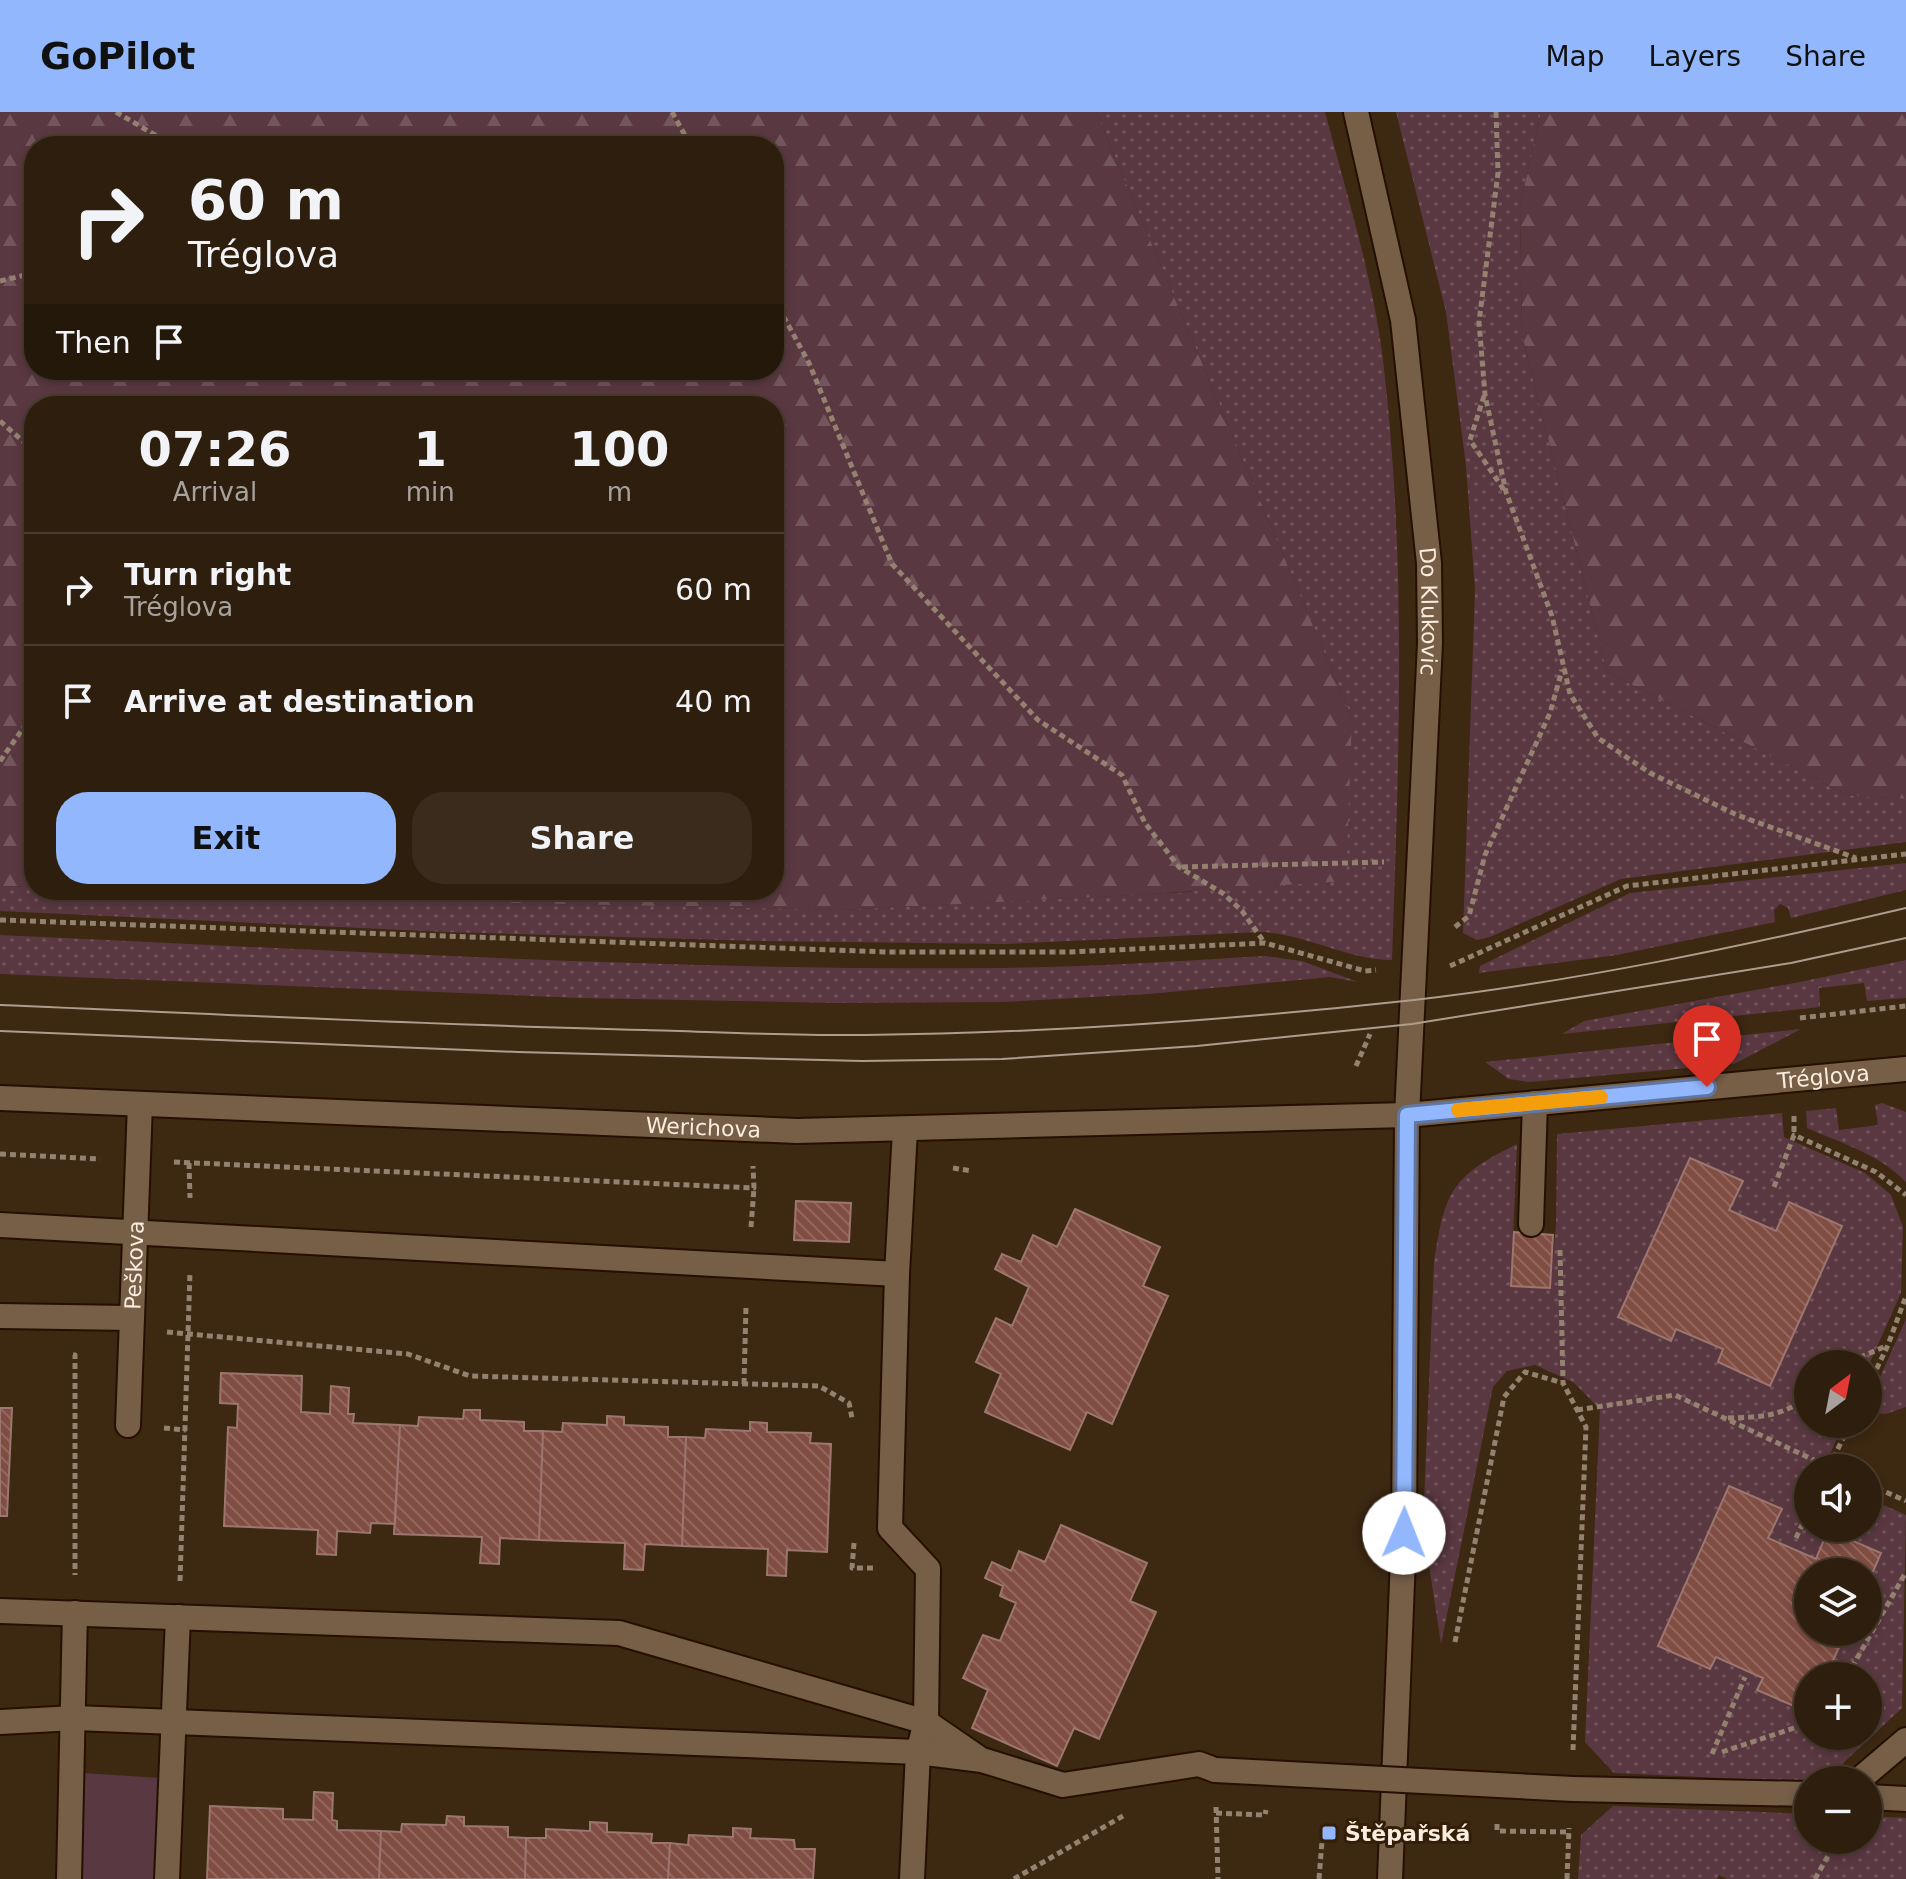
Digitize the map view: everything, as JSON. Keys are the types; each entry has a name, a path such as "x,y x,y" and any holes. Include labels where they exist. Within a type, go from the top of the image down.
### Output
{"street":[{"name":"Do Klukovic","path":"1356,112 1403,320 1429,563 1430,643 1407,1115"},
{"name":"Tréglova","path":"1407,1115 1906,1069"},
{"name":"Werichova","path":"0,1098 797,1131 1407,1115"},
{"path":"1531,1224 1535,1103"},
{"name":"Peškova","path":"128,1425 140,1104"},
{"path":"1390,1879 1404,1533 1407,1115"},
{"path":"905,1130 897,1274 890,1528 928,1569 926,1722 918,1752 912,1879"},
{"path":"0,1225 897,1274"},
{"path":"0,1316 130,1325"},
{"path":"0,1611 619,1633 926,1722 982,1760"},
{"path":"69,1879 75,1613"},
{"path":"167,1879 178,1617"},
{"path":"0,1722 75,1718 918,1752 982,1760 1063,1785 1199,1764 1215,1770 1573,1789 1794,1794"},
{"path":"1875,1766 1906,1740"},
{"path":"1882,1798 1906,1799"}],"path":[{"path":"116,112 155,136"},
{"path":"672,112 685,136"},
{"path":"1496,112 1498,173 1479,322 1485,395 1506,492 1552,616 1570,694 1598,738 1650,773 1737,815 1861,860"},
{"path":"0,281 24,275"},
{"path":"784,317 809,363 892,564 1038,720 1122,775 1145,823 1179,867 1224,894 1242,911 1265,943"},
{"path":"1470,440 1485,395"},
{"path":"0,421 24,442"},
{"path":"1458,440 1470,440"},
{"path":"1470,440 1506,492"},
{"path":"1455,927 1469,916 1485,855 1550,713 1563,669"},
{"path":"0,761 24,727"},
{"path":"0,920 888,952 1070,952 1265,943 1365,971 1453,966 1627,886 1906,854"},
{"path":"1179,867 1421,861"},
{"path":"1800,1018 1906,1006"},
{"path":"1774,1187 1794,1135 1876,1172 1906,1195"},
{"path":"0,1154 189,1165 754,1188 753,1154"},
{"path":"903,1162 972,1171"},
{"path":"1531,1224 1560,1231 1563,1383 1586,1427 1567,1879"},
{"path":"1882,1358 1906,1296"},
{"path":"130,1325 408,1354 470,1376 819,1386 849,1403 855,1429"},
{"path":"1877,1350 1888,1345"},
{"path":"60,1355 75,1355 75,1613"},
{"path":"1455,1642 1504,1397 1525,1372 1563,1383"},
{"path":"178,1617 187,1374"},
{"path":"1577,1410 1675,1395 1801,1454"},
{"path":"1727,1418 1770,1416 1794,1406"},
{"path":"1882,1490 1906,1501"},
{"path":"854,1540 852,1568 928,1569"},
{"path":"1855,1662 1906,1572"},
{"path":"1745,1677 1710,1758 1735,1746 1794,1728"},
{"path":"1215,1770 1218,1879"},
{"path":"1014,1879 1131,1812"},
{"path":"1319,1879 1322,1841"},
{"path":"1815,1879 1829,1854"}],"green space":[{"path":"0,112 1096,112 1352,718 1346,881 840,910 376,900 784,900 784,396 24,396 24,887 0,886"},
{"path":"1096,112 1325,112 1373,298 1391,435 1399,660 1392,960 1359,956 1295,937 1261,932 1005,944 761,941 446,932 0,911 0,886 24,887 24,900 437,900 840,910 1191,892 1352,718"},
{"path":"1396,112 1541,112 1520,206 1522,335 1607,672 1847,795 1906,799 1906,842 1621,879 1490,937 1477,940 1463,933 1475,589 1466,466 1446,312"},
{"path":"1541,112 1906,112 1906,799 1847,795 1607,672 1522,335 1520,206"},
{"path":"1906,863 1906,890 1791,918 1788,908 1780,904 1774,910 1775,922 1617,955 1479,973 1480,966 1630,893"},
{"path":"0,935 753,966 1037,967 1265,956 1302,961 1358,982 1330,977 1149,994 1002,1002 836,1003 580,998 0,974"},
{"path":"1906,960 1906,998 1867,1001 1864,983 1819,988 1820,1007 1562,1034 1584,1021"},
{"path":"1801,1029 1734,1064 1529,1082 1509,1079 1485,1062"},
{"path":"1882,1103 1906,1112 1906,1182 1872,1157 1807,1128 1806,1111 1836,1108 1839,1130 1878,1125 1875,1105"},
{"path":"1782,1113 1784,1137 1865,1173 1891,1195 1903,1227 1901,1293 1876,1350 1794,1350 1794,1438 1837,1438 1830,1454 1794,1454 1794,1542 1824,1542 1816,1558 1768,1538 1781,1509 1729,1486 1658,1645 1710,1669 1716,1657 1763,1678 1758,1690 1794,1706 1794,1750 1857,1750 1840,1766 1794,1766 1794,1781 1614,1773 1585,1742 1600,1409 1573,1382 1535,1365 1507,1371 1493,1387 1441,1644 1423,1525 1434,1263 1442,1218 1455,1188 1465,1177 1517,1144 1511,1286 1550,1288 1556,1226 1557,1134","holes":["1690,1158 1742,1181 1729,1210 1776,1231 1790,1202 1841,1226 1770,1385 1718,1362 1723,1349 1676,1329 1670,1341 1618,1317"]},
{"path":"1906,1319 1906,1407 1882,1414 1882,1373"},
{"path":"1882,1504 1906,1515 1902,1708 1882,1727 1882,1662 1832,1662 1840,1646 1882,1646 1881,1553 1856,1542 1882,1542"},
{"path":"82,1773 161,1778 159,1879 83,1879"},
{"path":"1613,1806 1794,1813 1794,1854 1882,1854 1882,1817 1906,1818 1906,1879 1727,1879 1719,1875 1717,1879 1578,1879 1581,1835"}],"building":[{"path":"1690,1158 1743,1181 1729,1210 1776,1231 1789,1202 1842,1226 1770,1386 1718,1362 1723,1349 1676,1329 1671,1341 1618,1317"},
{"path":"796,1201 851,1203 849,1242 794,1240"},
{"path":"1075,1209 1160,1247 1143,1286 1168,1296 1112,1424 1087,1412 1070,1450 985,1412 1001,1374 976,1362 996,1318 1012,1326 1029,1287 995,1269 1002,1254 1021,1262 1033,1235 1057,1247"},
{"path":"1514,1232 1553,1235 1550,1288 1511,1286"},
{"path":"221,1373 302,1376 301,1412 330,1414 331,1386 349,1388 348,1414 354,1414 353,1423 400,1425 395,1524 371,1523 370,1533 337,1531 336,1555 317,1554 318,1530 224,1526 228,1427 237,1428 238,1404 220,1403"},
{"path":"0,1408 12,1408 7,1516 0,1516"},
{"path":"464,1410 480,1410 480,1420 524,1422 524,1431 543,1431 539,1540 500,1538 499,1564 480,1563 482,1537 394,1534 400,1425 418,1426 419,1417 463,1419"},
{"path":"607,1416 624,1417 624,1425 668,1427 668,1437 686,1437 682,1546 645,1544 643,1570 624,1569 625,1543 539,1540 543,1431 562,1432 563,1423 607,1425"},
{"path":"750,1422 767,1423 767,1432 811,1433 810,1443 831,1444 827,1552 787,1550 786,1576 767,1575 768,1549 682,1546 686,1437 705,1438 706,1429 750,1431"},
{"path":"1729,1486 1782,1509 1768,1538 1814,1558 1794,1558 1794,1646 1840,1646 1832,1662 1794,1662 1794,1706 1757,1690 1763,1678 1716,1657 1710,1669 1658,1646"},
{"path":"1061,1525 1147,1563 1130,1601 1156,1612 1099,1739 1074,1728 1057,1766 972,1728 988,1690 963,1678 983,1635 1000,1641 1016,1603 1000,1596 1003,1586 985,1578 992,1562 1011,1571 1019,1551 1045,1562"},
{"path":"1823,1542 1856,1542 1881,1553 1879,1558 1816,1558"},
{"path":"314,1792 333,1793 332,1820 337,1821 337,1830 381,1831 379,1879 207,1879 210,1806 283,1809 283,1819 313,1820"},
{"path":"447,1816 464,1817 464,1826 508,1827 508,1837 526,1838 525,1879 379,1879 381,1831 401,1832 402,1824 446,1825"},
{"path":"590,1822 607,1823 607,1832 652,1834 651,1843 670,1843 668,1879 525,1879 526,1838 546,1838 546,1829 590,1831"},
{"path":"733,1828 751,1829 750,1838 794,1840 795,1849 815,1849 813,1879 668,1879 670,1843 688,1845 689,1835 733,1837"}],"tram line":[{"path":"0,1005 783,1034 935,1034 1072,1028 1277,1014 1476,992 1661,961 1906,908"},
{"path":"0,1031 518,1052 862,1061 1002,1059 1197,1046 1412,1024 1791,963 1906,938"}],"slow traffic":[{"path":"1458,1110 1601,1097"}],"place":[{"name":"Štěpařská","path":"1329,1833"}],"route":[{"path":"1404,1533 1407,1115 1707,1087"}]}
